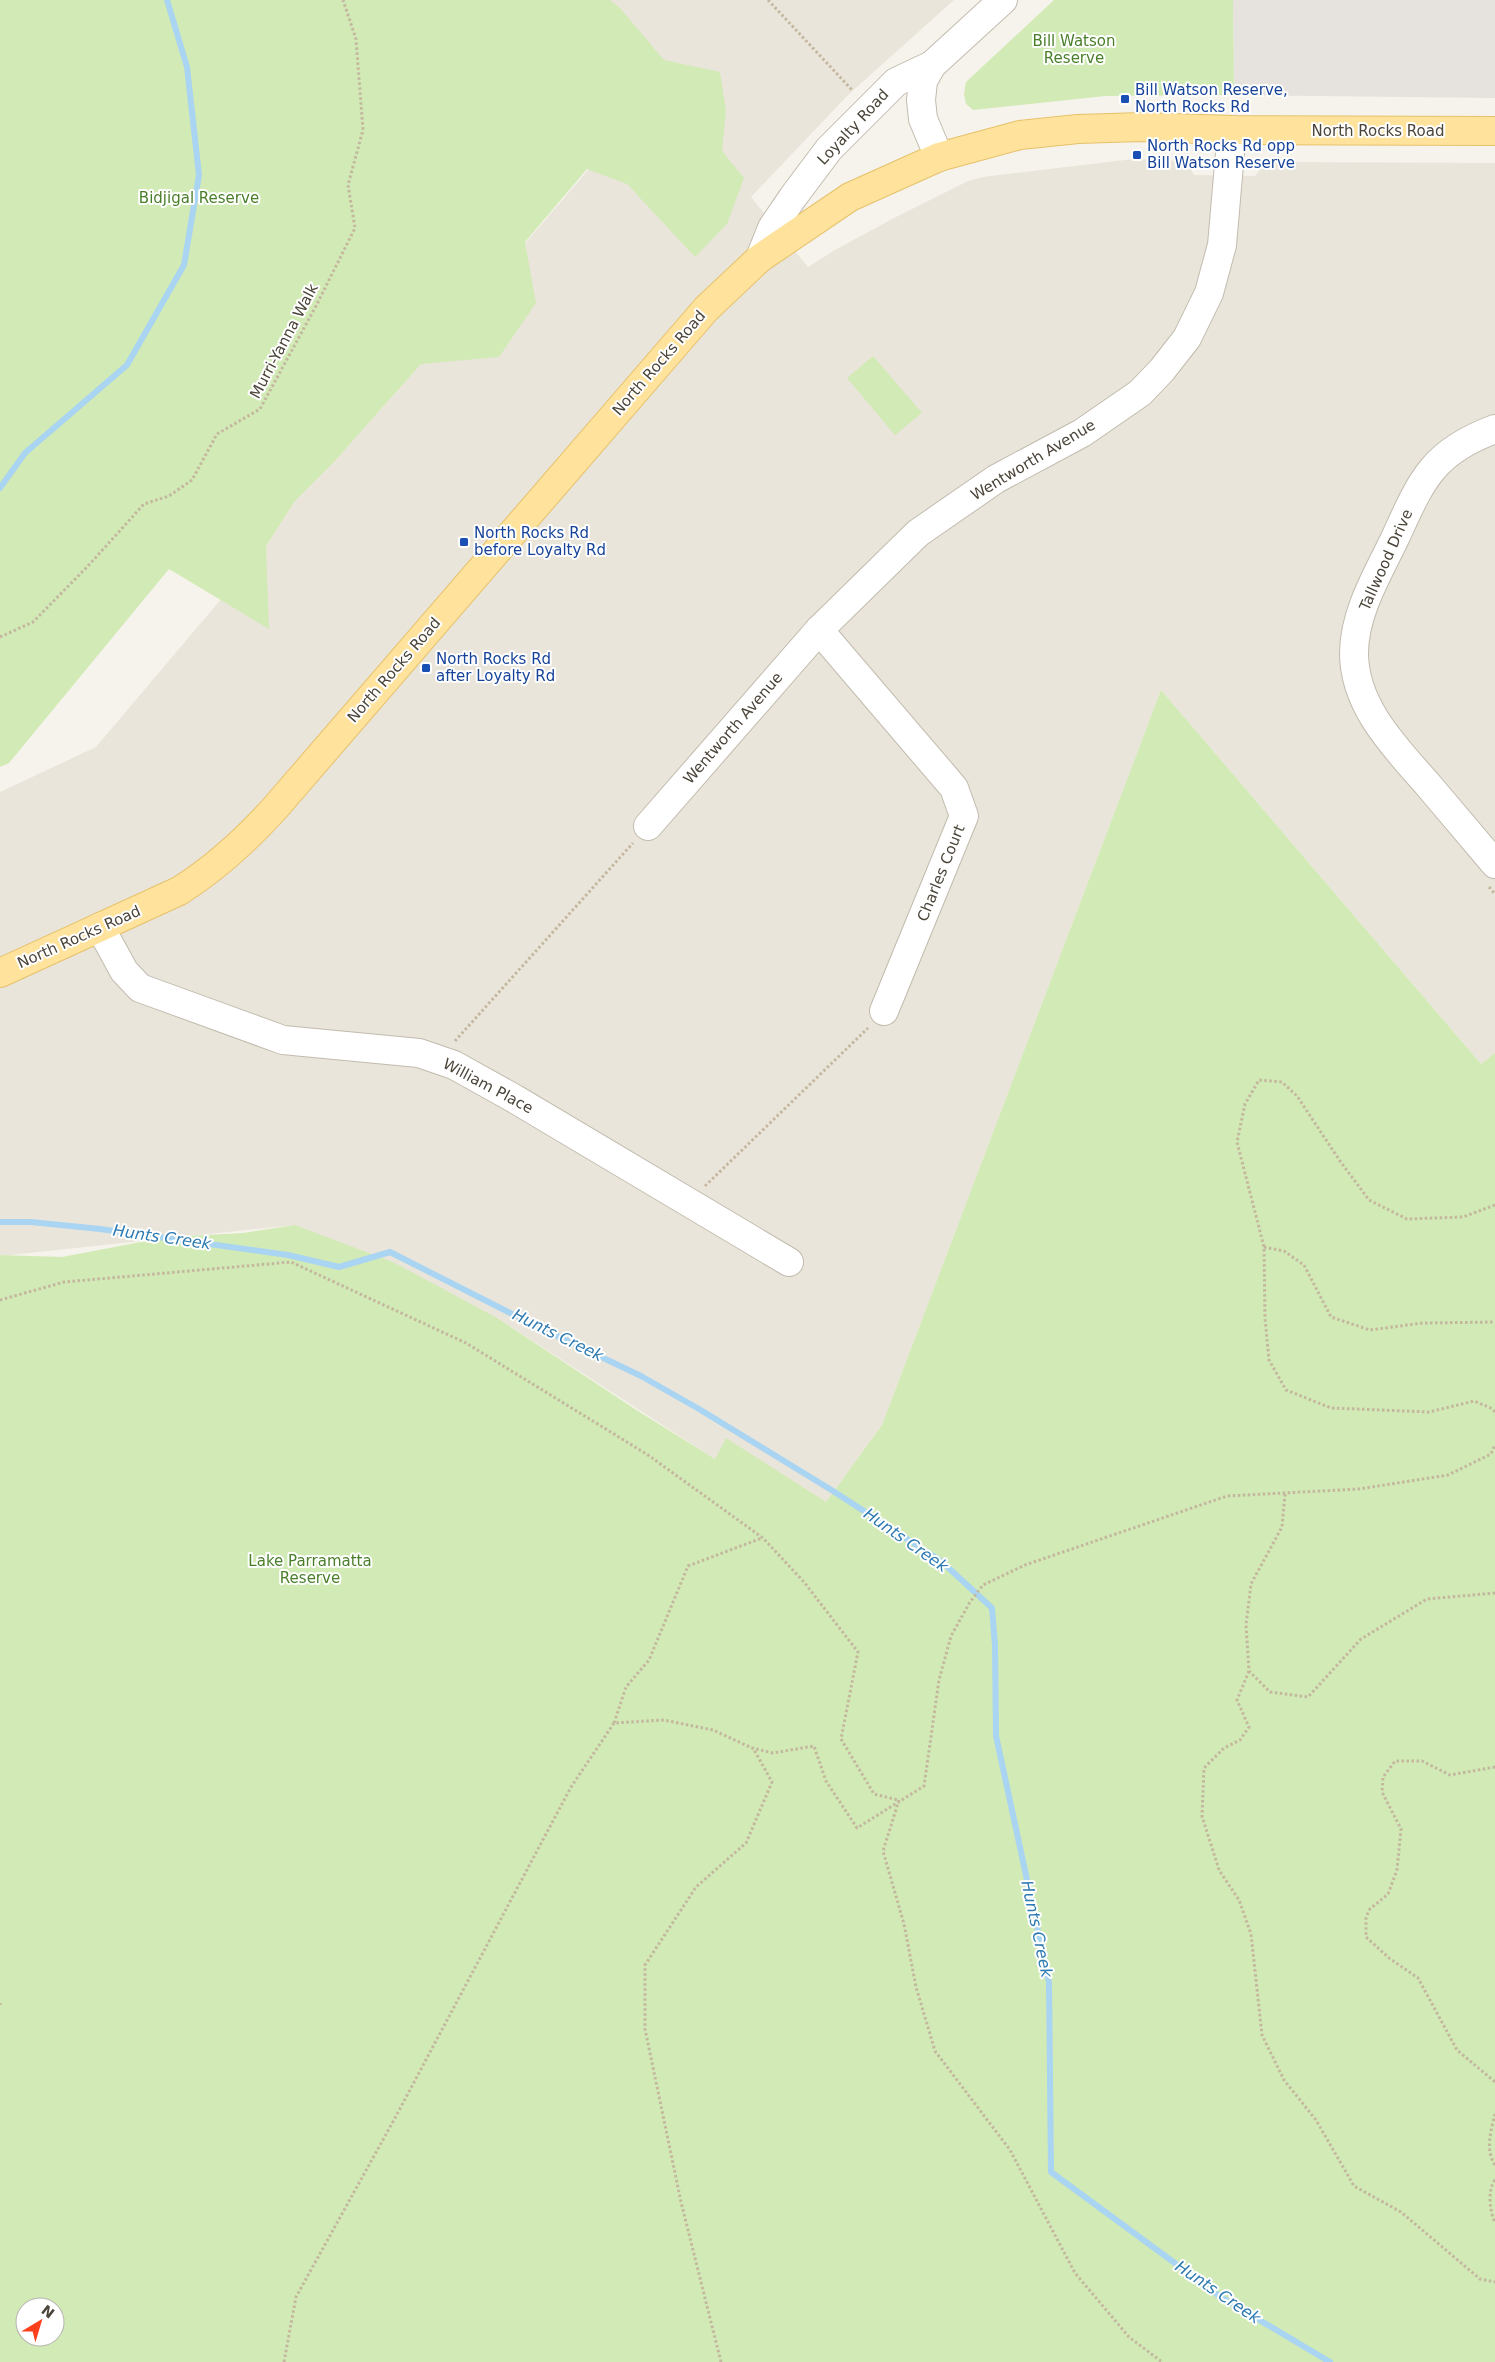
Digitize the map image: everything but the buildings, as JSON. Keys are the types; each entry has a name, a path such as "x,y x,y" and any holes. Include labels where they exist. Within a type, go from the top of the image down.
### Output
{"main road":[{"name":"North Rocks Road","path":"0,974 185,887 205,875 251,835 706,308 760,258 850,197 939,157 1020,135 1078,129 1142,127 1232,130 1495,131"}],"street":[{"name":"Loyalty Road","path":"760,258 772,228 829,149 896,82 932,65 1003,0"},
{"name":"Loyalty Road","path":"932,65 923,81 921,100 923,120 939,157"},
{"name":"Wentworth Avenue","path":"648,826 819,630 918,533 996,480 1082,434 1140,393 1162,370 1187,338 1209,293 1222,245 1232,130"},
{"name":"Tallwood Drive","path":"1492,875 1383,732 1362,692 1355,671 1354,652 1367,598 1415,495 1426,476 1443,457 1470,439 1495,430"},
{"name":"Charles Court","path":"819,630 954,788 964,816 884,1011"},
{"name":"William Place","path":"100,927 124,971 140,988 156,996 283,1040 419,1053 454,1065 515,1099 789,1262"}],"path":[{"name":"Murri-Yanna Walk","path":"0,637 33,622 88,566 144,504 169,496 192,480 217,434 260,409 316,306 355,228 348,185 362,130 356,40 343,0"},
{"path":"768,0 857,95"},
{"path":"438,1059 648,826"},
{"path":"1492,875 1495,894"},
{"path":"687,1203 854,1044 884,1011"},
{"path":"1495,1205 1463,1217 1408,1219 1369,1200 1340,1162 1296,1096 1282,1082 1259,1080 1245,1104 1237,1142 1264,1247 1265,1318 1270,1360 1286,1390 1331,1408 1429,1412 1474,1401 1493,1409 1495,1413"},
{"path":"1264,1247 1284,1251 1304,1265 1331,1317 1370,1330 1423,1323 1495,1322"},
{"path":"0,1300 64,1282 291,1262 466,1344 648,1455 763,1538 804,1582 858,1652 840,1739 874,1794 899,1800"},
{"path":"614,1723 664,1720 713,1730 752,1748 773,1753 814,1746 826,1781 857,1828 924,1786 939,1680 951,1636 976,1594 984,1585 1025,1565 1227,1496 1359,1489 1448,1475 1491,1454 1495,1444"},
{"path":"1285,1494 1282,1527 1251,1584 1246,1625 1249,1671 1237,1700 1249,1727 1240,1740 1224,1748 1204,1768 1202,1816 1219,1870 1239,1900 1251,1934 1262,2035 1284,2080 1316,2120 1354,2186 1401,2212 1480,2279 1495,2282"},
{"path":"284,2362 296,2297 395,2118 571,1787 614,1723 626,1687 648,1660 688,1566 763,1538"},
{"path":"1249,1671 1270,1692 1308,1697 1361,1639 1427,1599 1495,1593"},
{"path":"721,2362 681,2202 645,2029 645,1965 696,1887 746,1843 772,1782 752,1748"},
{"path":"1495,1767 1450,1775 1422,1761 1395,1761 1383,1777 1382,1792 1402,1829 1397,1870 1388,1894 1370,1908 1366,1916 1366,1938 1388,1958 1418,1978 1458,2050 1495,2082"},
{"path":"899,1800 883,1851 904,1924 916,1987 935,2052 1010,2150 1075,2273 1128,2337 1162,2362"},
{"path":"1495,2114 1490,2138 1491,2159 1495,2165"},
{"path":"1495,2180 1491,2190 1490,2214 1495,2223"}],"shaded area":[{"path":"586,0 954,0 848,95 751,197 808,267 894,218 968,181 983,177 1133,159 1181,161 1189,166 1194,175 1255,176 1263,166 1276,162 1495,163 1495,1053 1481,1064 1161,690 882,1425 826,1502 715,1459 497,1318 295,1225 0,1256 0,792 96,747 266,546 295,501 333,463 421,364 663,83"},
{"path":"1233,0 1495,0 1495,98 1234,95"}],"green space":[{"name":"Bidjigal Reserve","path":"0,0 610,0 620,8 664,60 720,72 726,111 722,151 744,178 727,224 695,257 627,184 587,169 525,242 536,303 499,357 421,364 333,463 295,501 266,546 269,629 169,569 9,763 0,767"},
{"name":"Bill Watson Reserve","path":"1054,0 1233,0 1234,95 1105,96 973,110 966,104 964,94 966,82"},
{"path":"873,356 922,413 895,435 847,378"},
{"name":"Lake Parramatta Reserve","path":"1161,690 1481,1064 1495,1053 1495,2362 0,2362 0,1255 62,1257 167,1237 243,1233 295,1225 395,1263 497,1318 715,1459 726,1438 826,1502 882,1425"}],"waterway":[{"path":"0,488 25,453 127,365 184,265 199,175 187,67 167,0"},
{"name":"Hunts Creek","path":"0,1222 31,1222 100,1229 288,1255 339,1267 390,1252 524,1320 641,1376 833,1491 941,1561 992,1608 995,1645 996,1736 1049,1982 1051,2172 1221,2297 1330,2362"}],"place":[{"name":"Bill Watson Reserve, North Rocks Rd","path":"1125,99"},
{"name":"North Rocks Rd opp Bill Watson Reserve","path":"1137,155"},
{"name":"North Rocks Rd before Loyalty Rd","path":"464,542"},
{"name":"North Rocks Rd after Loyalty Rd","path":"426,668"}]}
